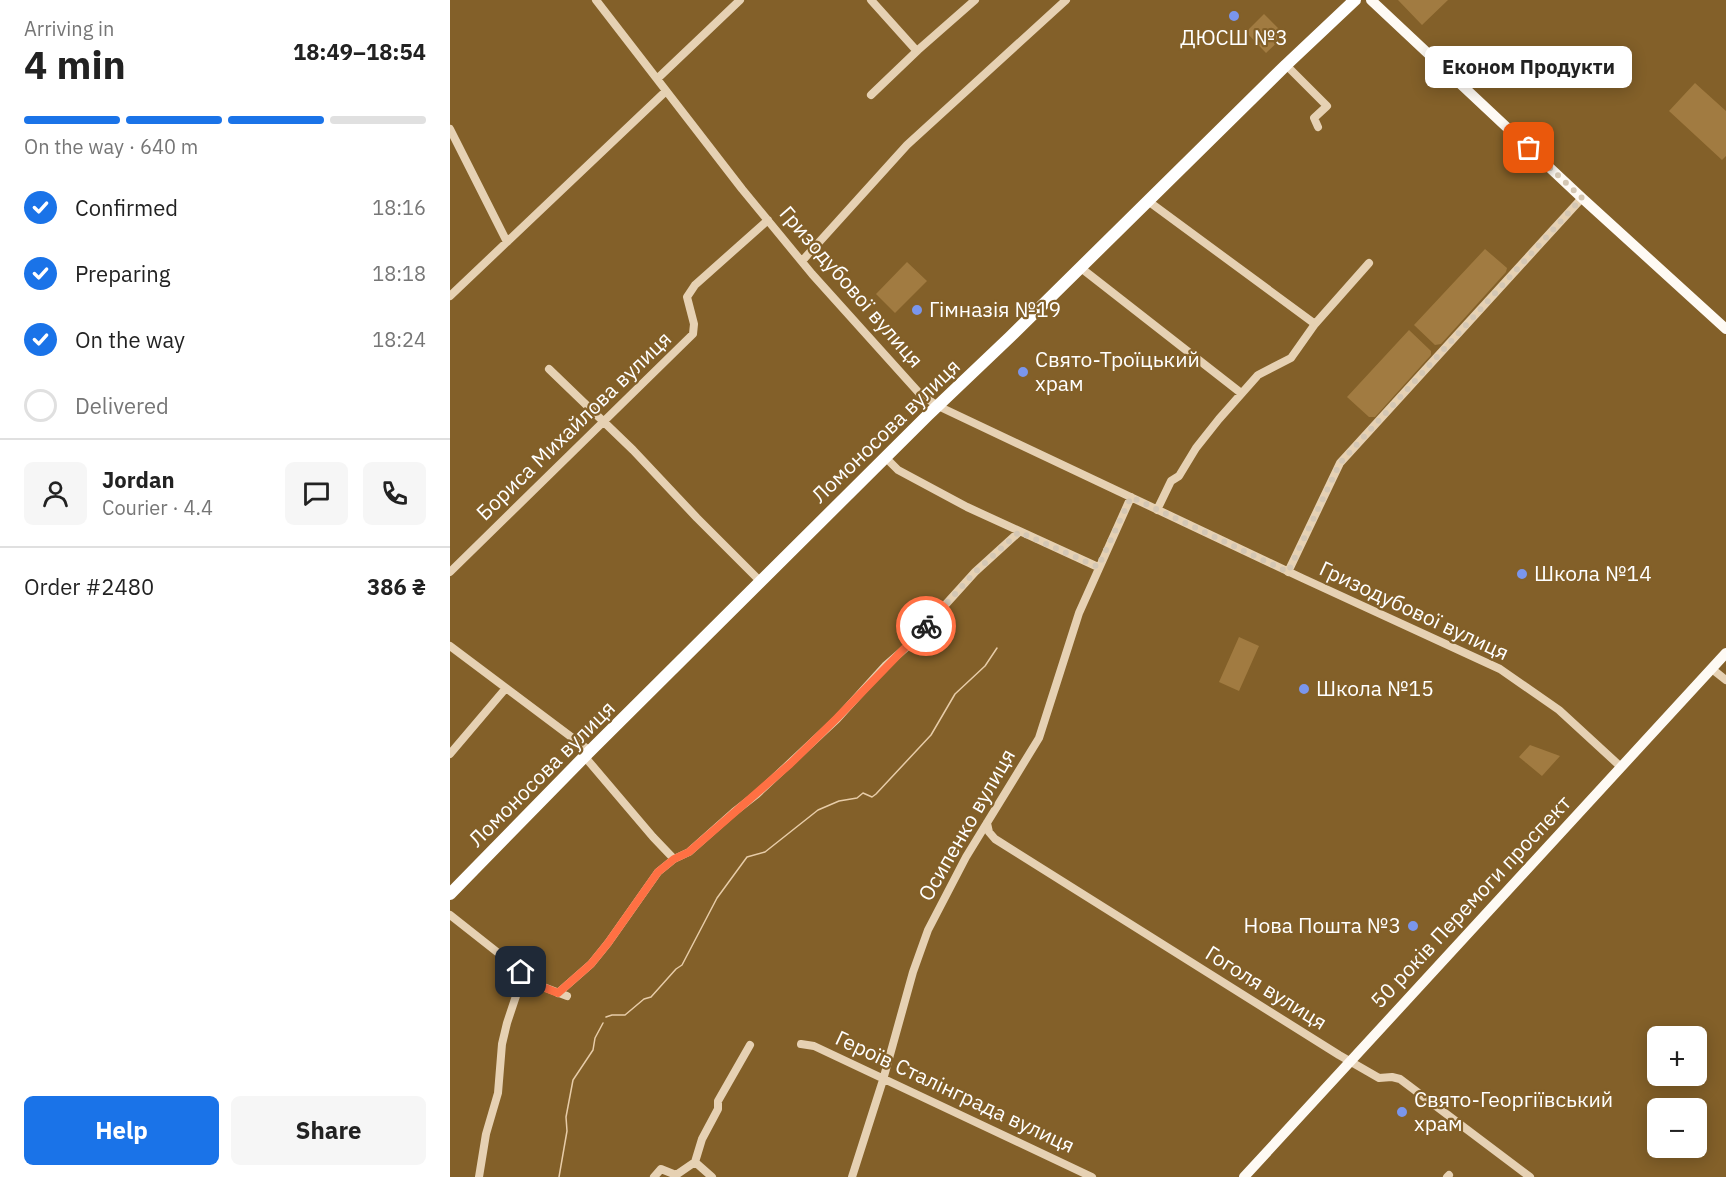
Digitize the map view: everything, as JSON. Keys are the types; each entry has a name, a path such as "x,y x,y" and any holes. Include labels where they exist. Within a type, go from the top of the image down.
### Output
{"highway":[{"name":"Ломоносова вулиця","path":"450,894 938,406 1355,0"}],"main road":[{"path":"1371,0 1726,329"},
{"name":"50 років Перемоги проспект","path":"1244,1177 1726,653"}],"street":[{"name":"Гризодубової вулиця","path":"596,0 768,220 920,394 938,406 1157,510 1500,669 1558,710 1621,767"},
{"path":"657,79 740,0"},
{"path":"871,0 918,50"},
{"path":"871,95 975,0"},
{"path":"802,261 908,145 1066,0"},
{"path":"1286,65 1327,106 1314,118 1318,127"},
{"path":"450,296 666,91"},
{"path":"450,129 507,242"},
{"path":"1288,572 1340,463 1582,198"},
{"path":"1148,201 1315,324"},
{"name":"Бориса Михайлова вулиця","path":"450,572 693,334 694,324 687,297 695,285 768,220"},
{"path":"1157,510 1171,481 1179,476 1196,448 1241,393 1258,375 1291,358 1315,324 1369,263"},
{"path":"1081,268 1241,393"},
{"path":"549,369 633,450 761,582"},
{"path":"886,458 898,470 1019,532 1098,567"},
{"name":"Осипенко вулиця","path":"852,1177 884,1080 913,972 928,930 956,875 1039,738 1064,658 1098,567 1131,497"},
{"path":"558,993 591,964 626,919 658,872 674,859 689,852 790,764 908,646 975,572 1019,532"},
{"path":"450,646 588,754 653,837 674,859"},
{"path":"1712,669 1726,680"},
{"path":"450,754 506,688"},
{"name":"Гоголя вулиця","path":"987,823 994,839 1350,1061 1379,1078 1400,1078 1530,1177"},
{"path":"450,915 516,967 525,980 567,996"},
{"path":"479,1177 486,1134 498,1094 502,1044 521,981 525,980"},
{"name":"Героїв Сталінграда вулиця","path":"801,1044 814,1046 1092,1177"},
{"path":"654,1177 661,1169 676,1175 695,1162 702,1139 718,1109 718,1101 750,1045"},
{"path":"695,1162 712,1177"}],"shaded area":[{"path":"1398,0 1448,0 1422,25"},
{"path":"1264,14 1285,35 1266,53 1246,32"},
{"path":"1695,83 1726,111 1726,156 1722,160 1669,111"},
{"path":"1485,249 1507,268 1506,272 1441,344 1435,345 1414,325"},
{"path":"907,262 927,281 895,313 876,294"},
{"path":"1409,330 1431,351 1431,355 1375,417 1369,417 1347,397"},
{"path":"1239,637 1259,646 1239,691 1219,682"},
{"path":"1530,745 1560,756 1542,776 1519,757"}],"waterway":[{"path":"606,1017 625,1015 644,999 651,997 682,965 717,898 747,857 765,852 818,810 839,801 857,798 863,793 872,797 876,794 931,735 955,694 985,666 997,648"},
{"path":"559,1177 573,1080 593,1050 595,1038 603,1023"}],"way so far":[{"path":"926,626 975,572 1019,532 1098,567 1131,497 1288,572 1340,463 1582,198 1529,148"}],"place":[{"name":"ДЮСШ №3","path":"1234,16"},
{"name":"Економ Продукти","path":"1529,148"},
{"name":"Гімназія №19","path":"917,310"},
{"name":"Свято-Троїцький храм","path":"1023,372"},
{"name":"Школа №14","path":"1522,574"},
{"name":"Школа №15","path":"1304,689"},
{"name":"Нова Пошта №3","path":"1413,926"},
{"name":"Свято-Георгіївський храм","path":"1402,1112"}],"route":[{"path":"521,972 525,980 558,993 591,964 626,919 658,872 674,859 689,852 790,764 926,626"}]}
